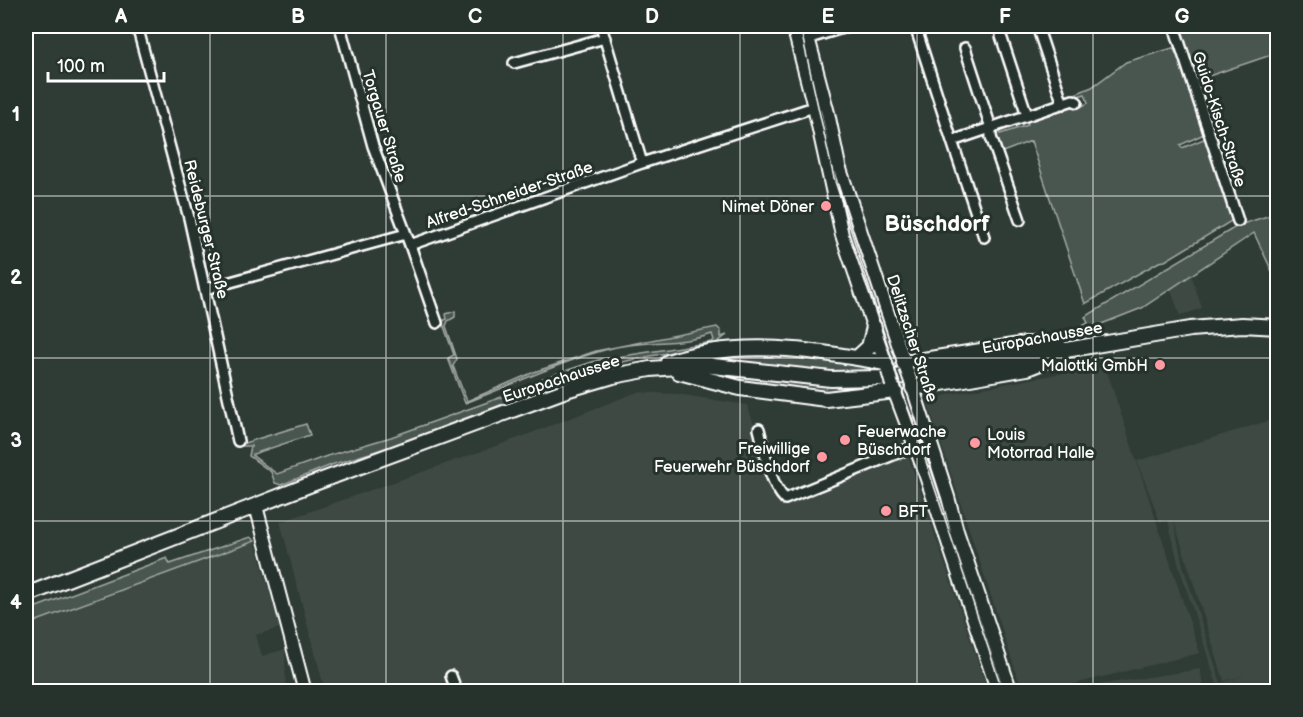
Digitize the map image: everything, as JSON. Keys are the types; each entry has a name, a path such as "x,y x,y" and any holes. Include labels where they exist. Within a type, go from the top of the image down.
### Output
{"main road":[{"name":"Delitzscher Straße","path":"793,26 802,40 839,166 1011,692"},
{"name":"Delitzscher Straße","path":"802,40 805,26"},
{"name":"Delitzscher Straße","path":"820,105 842,235 998,692"},
{"path":"858,358 869,347 874,327"},
{"name":"Europachaussee","path":"26,595 569,389 613,376 681,366 722,366 831,379 881,378 918,375 1190,328 1278,327"},
{"path":"650,369 679,358 698,354 747,349 804,350 858,358 887,367 905,366 1026,344 1073,348"},
{"path":"650,369 696,375 740,388 826,399 1027,368 1073,348"},
{"path":"256,506 304,692"}],"street":[{"name":"Reideburger Straße","path":"137,26 189,218 238,441"},
{"name":"Torgauer Straße","path":"340,26 373,146 406,234"},
{"path":"601,26 642,163"},
{"path":"802,40 849,26"},
{"path":"915,26 984,237"},
{"path":"1037,26 1063,104"},
{"name":"Guido-Kisch-Straße","path":"1174,26 1238,221"},
{"path":"1001,36 1027,115"},
{"path":"514,63 605,38"},
{"path":"965,48 1020,220"},
{"path":"952,141 1073,100 1077,102"},
{"name":"Alfred-Schneider-Straße","path":"205,289 337,255 406,234 410,244 642,163 820,105"},
{"path":"410,244 437,323"},
{"path":"759,429 779,493 785,499 915,446"},
{"path":"451,676 457,692"}],"shaded area":[{"path":"1178,26 1277,26 1277,53 1194,81"},
{"path":"1173,48 1177,55 1180,54 1206,133 1180,145 1182,148 1208,139 1233,220 1165,261 1159,262 1085,304 1031,141 1000,153 993,133 998,128 1000,134 1028,125 1026,119 1030,120 1056,112 1055,109 1070,104 1076,109 1088,103 1085,94 1065,98 1092,87 1126,62"},
{"path":"1277,213 1277,282 1254,233 1142,308 1076,334 1074,330 1088,323 1085,317 1239,225"},
{"path":"1186,259 1202,308 1180,316 1163,267"},
{"path":"455,311 455,317 448,321 446,326 457,359 453,366 467,401 534,372 596,351 616,347 558,365 465,403 448,358 454,355 442,321 447,319 446,314"},
{"path":"717,327 721,331 721,337 727,335 715,344 635,359 578,373 535,388 511,401 396,445 334,464 281,485 275,483 271,472 249,456 251,446 241,444 306,424 310,435 253,454 277,474 391,437 510,394 541,379 598,360 714,340 712,334 688,340 617,347"},
{"path":"764,351 872,364 873,373 702,361 700,356"},
{"path":"1105,365 1200,653 1046,691 1022,691 927,401 950,394"},
{"path":"687,370 706,370 827,385 885,386 843,394 751,386"},
{"path":"637,392 678,394 747,405 782,501 906,449 988,691 325,691 280,522 521,437"},
{"path":"1277,418 1277,691 1059,691 1200,669 1204,689 1217,685 1178,563 1168,520 1160,522 1137,461","holes":["1174,521 1224,681 1244,676 1221,683 1183,566"]},
{"path":"250,537 255,541 26,625 26,611 167,558 170,564"},
{"path":"255,541 280,628 256,635 262,656 285,649 286,690 289,691 26,692 26,625"}],"tram line":[{"path":"800,26 834,178 1003,692"}],"place":[{"name":"Nimet Döner","path":"826,206"},
{"name":"Malottki GmbH","path":"1160,365"},
{"name":"Feuerwache Büschdorf","path":"845,440"},
{"name":"Louis Motorrad Halle","path":"975,443"},
{"name":"Freiwillige Feuerwehr Büschdorf","path":"822,457"},
{"name":"BFT","path":"886,511"}],"district":[{"name":"Büschdorf","path":"937,223"}]}
